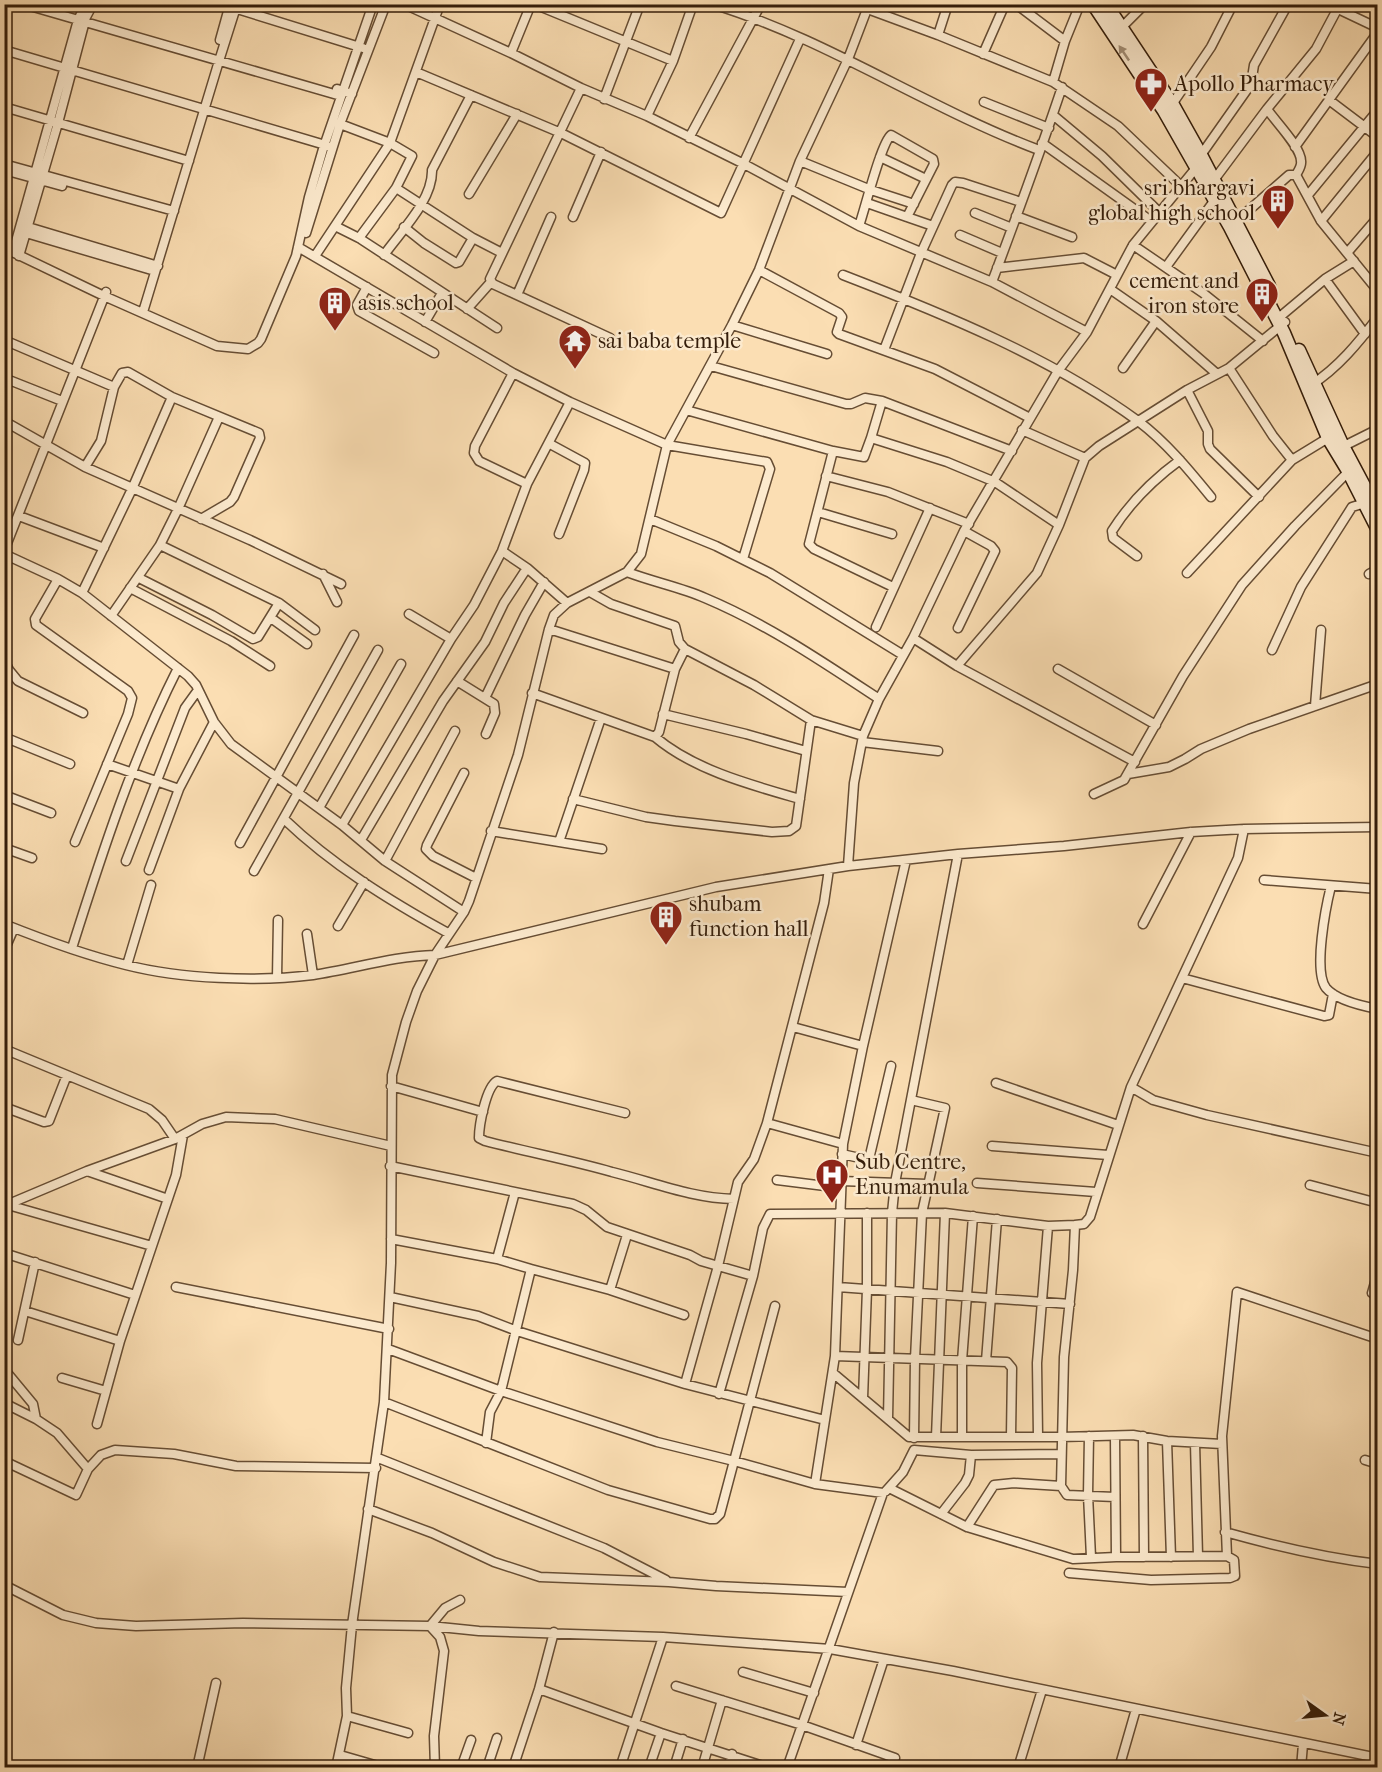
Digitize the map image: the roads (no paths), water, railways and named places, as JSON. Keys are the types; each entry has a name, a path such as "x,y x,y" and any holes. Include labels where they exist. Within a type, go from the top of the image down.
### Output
{"main road":[{"path":"1093,4 1201,155 1214,201 1233,224"},
{"path":"1106,4 1169,108 1196,168 1210,184 1260,267 1339,448 1352,468 1377,530"},
{"path":"1311,385 1328,438 1339,448"},
{"path":"1367,502 1377,512"}],"street":[{"path":"23,4 82,18 341,93 352,94"},
{"path":"43,4 82,18"},
{"path":"14,251 69,71 86,4"},
{"path":"82,18 93,4"},
{"path":"4,243 14,251 105,294 220,341 230,348 244,350 258,344 298,250 328,148 341,93 374,4"},
{"path":"328,148 352,94 386,4"},
{"path":"404,4 604,99 647,116 744,164 860,226 992,282 1087,332"},
{"path":"315,256 390,142 440,4"},
{"path":"511,53 533,4 626,44 673,61"},
{"path":"604,99 640,4"},
{"path":"647,116 673,61 693,4"},
{"path":"712,4 754,17 848,59 993,133 1041,147 1151,221"},
{"path":"689,138 761,4"},
{"path":"854,4 938,35 1062,87 1118,126 1181,186"},
{"path":"938,35 948,4"},
{"path":"983,54 1005,4"},
{"path":"1016,4 1065,41"},
{"path":"1053,82 1065,41 1080,4"},
{"path":"1122,27 1145,4"},
{"path":"1169,108 1210,47 1233,4"},
{"path":"848,866 850,818 862,739 879,699 913,638 966,528 1058,371 1087,332 1133,245 1196,168 1201,155 1251,84 1254,65 1288,4"},
{"path":"142,309 232,6 370,48"},
{"path":"1210,184 1316,49 1339,7 1377,30 1295,147"},
{"path":"336,1767 346,1716 346,1688 352,1625 368,1509 378,1458 384,1402 390,1296 391,1086 406,1022 417,991 435,956 448,933 464,912 515,765 554,615 567,603 627,572 641,554 668,445 759,270 800,161 848,59 869,8"},
{"path":"416,72 561,133 721,213 800,39"},
{"path":"4,50 328,148"},
{"path":"4,55 69,71"},
{"path":"992,282 1062,87"},
{"path":"467,309 491,282 491,275 501,253 581,88"},
{"path":"384,255 421,206 432,181 432,170 471,95"},
{"path":"1329,100 1377,137"},
{"path":"984,102 1049,128"},
{"path":"4,107 53,124"},
{"path":"1267,110 1295,147 1301,162 1296,175"},
{"path":"1308,195 1377,110"},
{"path":"4,112 186,161"},
{"path":"469,194 517,114"},
{"path":"1053,115 1102,156 1159,212"},
{"path":"340,123 390,142 412,156 396,188 359,238"},
{"path":"860,226 886,139 891,135 933,159 934,164 907,217"},
{"path":"1321,221 1377,151"},
{"path":"573,217 601,152"},
{"path":"880,157 926,179"},
{"path":"800,161 914,204"},
{"path":"4,164 38,177"},
{"path":"4,170 172,211"},
{"path":"1233,224 1289,175 1296,175"},
{"path":"1296,175 1321,221 1377,291"},
{"path":"14,251 27,230 38,177"},
{"path":"884,350 921,253 952,185 955,182 963,183 1021,202"},
{"path":"396,188 472,238 501,253"},
{"path":"1166,267 1214,201"},
{"path":"867,203 933,226"},
{"path":"975,213 1012,228"},
{"path":"1016,216 1072,237"},
{"path":"517,295 551,217"},
{"path":"1347,253 1377,217"},
{"path":"335,226 359,238 497,328"},
{"path":"404,227 456,263 459,262 472,238"},
{"path":"27,230 155,268"},
{"path":"960,236 1002,253"},
{"path":"1133,245 1203,293 1263,341"},
{"path":"298,250 315,256 513,373 570,402 668,445 768,462 770,470 742,559"},
{"path":"997,268 1079,258 1089,259 1117,275"},
{"path":"957,666 1037,573 1059,525 1085,458 1099,446 1187,390 1228,368 1263,341 1325,279 1354,261"},
{"path":"759,270 839,314 842,317 837,332 839,334 935,369 1030,418"},
{"path":"843,275 903,298 982,333 1058,371 1139,422 1180,460 1211,497"},
{"path":"1325,279 1365,334"},
{"path":"491,282 610,338"},
{"path":"367,287 357,305 359,311 434,353"},
{"path":"1110,289 1156,321 1217,374"},
{"path":"425,322 442,293"},
{"path":"105,294 4,553 82,593 188,676 198,690 214,722 231,744 342,825 385,861 464,912"},
{"path":"1311,385 1332,370 1365,334 1377,317"},
{"path":"1123,368 1156,321"},
{"path":"732,325 827,354"},
{"path":"4,340 114,387"},
{"path":"711,366 846,404 865,398 882,401 1012,450"},
{"path":"1228,368 1273,436 1292,460"},
{"path":"85,467 101,441 114,387 122,373 126,372 172,397 257,432 260,438 234,497 230,502 201,519"},
{"path":"513,373 475,446 474,453 479,461 527,484"},
{"path":"4,378 62,401"},
{"path":"1187,390 1208,431 1210,448 1259,497"},
{"path":"82,593 132,489 172,397"},
{"path":"686,410 833,451 864,457 882,401"},
{"path":"342,825 451,639 474,605 502,551 527,484 570,402"},
{"path":"111,616 160,545 219,417"},
{"path":"4,422 85,467 341,584"},
{"path":"1339,448 1377,429"},
{"path":"1022,430 1085,458"},
{"path":"871,438 947,462 994,482 1059,525"},
{"path":"1187,573 1292,460 1328,438"},
{"path":"550,444 585,463 559,534"},
{"path":"833,451 809,544 893,587"},
{"path":"1137,556 1113,538 1112,531 1132,504 1166,470 1180,460"},
{"path":"1094,794 1124,780 1183,676 1242,585 1352,468"},
{"path":"826,476 888,492 930,508 966,528 991,546 995,551 958,628"},
{"path":"1272,650 1301,587 1352,507 1367,502"},
{"path":"876,627 930,508"},
{"path":"818,512 892,534"},
{"path":"19,516 104,548"},
{"path":"650,519 716,546 770,573 903,654"},
{"path":"160,545 279,603 315,630"},
{"path":"502,551 527,568 567,603"},
{"path":"361,840 457,681 485,642 504,603 527,568"},
{"path":"1369,574 1377,569"},
{"path":"627,572 704,597 747,617 879,699"},
{"path":"322,574 337,602"},
{"path":"139,578 212,615 253,639 258,637 279,603"},
{"path":"58,579 35,619 36,625 128,691 132,698 128,714 75,842"},
{"path":"485,698 525,615 544,582"},
{"path":"130,588 231,641 270,666"},
{"path":"590,592 611,604 675,626 679,642 685,649 754,685 811,720 862,739 938,751"},
{"path":"409,614 451,639"},
{"path":"271,618 307,645"},
{"path":"549,629 675,669"},
{"path":"1315,706 1321,630"},
{"path":"240,843 354,635"},
{"path":"913,638 957,666 1037,707 1135,762"},
{"path":"655,737 659,732 675,669 685,649"},
{"path":"254,870 378,650"},
{"path":"4,660 18,681 83,713"},
{"path":"319,808 401,664"},
{"path":"72,948 102,852 162,699 178,668"},
{"path":"1058,669 1156,725"},
{"path":"457,681 494,704 495,708 486,734"},
{"path":"1128,774 1149,772 1169,766 1211,745 1377,684"},
{"path":"126,861 185,708 198,690"},
{"path":"532,693 655,737 669,748 693,761 730,777 800,798"},
{"path":"663,714 806,751"},
{"path":"559,842 601,718"},
{"path":"573,799 646,817 772,832 789,831 795,826 811,720"},
{"path":"149,870 179,789 214,722"},
{"path":"385,861 455,731"},
{"path":"4,737 70,764"},
{"path":"107,764 179,789"},
{"path":"464,772 426,849 433,856 476,878"},
{"path":"4,795 51,813"},
{"path":"284,819 303,837 364,882 405,910 448,933"},
{"path":"4,924 127,965 163,972 217,977 277,978 313,975 415,956 435,956 716,887 848,866 1191,832 1377,827"},
{"path":"719,1394 753,1276 763,1228 770,1214 945,1213 1048,1226 1088,1222 1131,1087 1238,858 1244,829"},
{"path":"491,831 602,849"},
{"path":"1143,924 1191,832"},
{"path":"4,848 32,858"},
{"path":"888,1419 892,1213 895,1183 958,854"},
{"path":"815,1484 835,1356 843,1149 863,1046 906,860"},
{"path":"685,1384 718,1266 738,1182 754,1159 767,1123 824,903 829,869"},
{"path":"1264,880 1377,889"},
{"path":"338,926 364,882"},
{"path":"127,965 151,885"},
{"path":"1331,886 1323,928 1321,961 1323,983 1334,994 1377,1009"},
{"path":"277,978 278,920"},
{"path":"4,951 14,928"},
{"path":"306,934 313,975"},
{"path":"1182,978 1324,1016 1331,1012 1334,994"},
{"path":"793,1027 863,1046"},
{"path":"4,1049 149,1109 179,1137 176,1175 120,1341 97,1424"},
{"path":"767,1123 867,1159 870,1155 891,1066"},
{"path":"4,1107 44,1122 49,1121 67,1075"},
{"path":"625,1113 497,1081 490,1087 479,1138 711,1199 734,1199"},
{"path":"996,1083 1118,1125"},
{"path":"391,1086 483,1112"},
{"path":"1131,1087 1153,1100 1207,1115 1377,1153"},
{"path":"911,1100 945,1108 922,1213 915,1359 914,1438"},
{"path":"6,1205 87,1171 179,1137 202,1124 226,1117 263,1117 391,1146"},
{"path":"992,1146 1108,1155"},
{"path":"390,1166 573,1204 586,1210 607,1227 753,1276"},
{"path":"87,1171 168,1199"},
{"path":"777,1180 841,1185 927,1184"},
{"path":"977,1184 1096,1192"},
{"path":"1310,1185 1376,1202 1377,1192"},
{"path":"497,1259 515,1192"},
{"path":"6,1205 152,1246"},
{"path":"863,1398 867,1213"},
{"path":"936,1437 945,1213"},
{"path":"962,1437 962,1361 973,1216"},
{"path":"986,1361 997,1219"},
{"path":"1075,1225 1064,1357 1061,1486 1067,1495 1115,1497"},
{"path":"1038,1436 1037,1363 1040,1302 1048,1226"},
{"path":"610,1290 627,1235"},
{"path":"391,1239 497,1259 610,1290 684,1315"},
{"path":"4,1253 135,1295"},
{"path":"18,1340 35,1262"},
{"path":"486,1443 490,1412 501,1390 531,1269"},
{"path":"1377,1272 1372,1293 1377,1298"},
{"path":"176,1287 389,1329"},
{"path":"838,1287 1070,1304"},
{"path":"1227,1556 1222,1444 1237,1292 1377,1339"},
{"path":"390,1296 478,1316 517,1331 685,1384 825,1420"},
{"path":"384,1402 608,1490 715,1519 720,1514 775,1306"},
{"path":"25,1311 120,1341"},
{"path":"388,1349 501,1390 657,1442 815,1484 886,1490 967,1527 1073,1559 1227,1556 1234,1560 1235,1576 1151,1580 1069,1573"},
{"path":"835,1356 1007,1362 1011,1365 1011,1436"},
{"path":"4,1369 33,1404 36,1419"},
{"path":"833,1373 909,1437 914,1438 1143,1436 1167,1441 1222,1444"},
{"path":"62,1378 106,1390"},
{"path":"4,1403 36,1419 57,1433 88,1469"},
{"path":"1089,1436 1088,1496 1091,1557"},
{"path":"1114,1436 1116,1557"},
{"path":"1143,1436 1144,1557"},
{"path":"1167,1441 1171,1557"},
{"path":"1195,1443 1198,1556"},
{"path":"4,1461 76,1494 88,1469 101,1455 115,1450 174,1455 236,1466 376,1468"},
{"path":"787,1767 886,1490 903,1472 914,1450 971,1455 1061,1454"},
{"path":"940,1514 965,1483 969,1475 971,1455"},
{"path":"378,1458 604,1548 669,1582"},
{"path":"1365,1460 1377,1464"},
{"path":"967,1527 994,1485 1014,1483 1061,1486"},
{"path":"368,1509 432,1533 494,1562 532,1575 565,1579 848,1592"},
{"path":"1225,1532 1347,1560 1377,1564"},
{"path":"4,1585 63,1615 96,1623 136,1626 243,1623 430,1626 479,1631 663,1637 830,1649 1266,1734 1303,1744 1377,1758"},
{"path":"430,1626 445,1608 460,1600"},
{"path":"430,1626 440,1637 444,1651 434,1736 435,1767"},
{"path":"513,1767 539,1689 554,1632"},
{"path":"620,1767 663,1637"},
{"path":"856,1744 884,1659"},
{"path":"743,1672 814,1693"},
{"path":"197,1767 216,1683"},
{"path":"676,1686 802,1725 895,1758"},
{"path":"539,1689 660,1732 732,1754 755,1765 769,1767"},
{"path":"1018,1767 1042,1690"},
{"path":"702,1767 722,1700"},
{"path":"1119,1767 1136,1709"},
{"path":"346,1716 408,1733"},
{"path":"649,1767 660,1732"},
{"path":"487,1767 497,1738"},
{"path":"674,1767 683,1739"},
{"path":"461,1767 471,1740"},
{"path":"1301,1767 1303,1744"},
{"path":"728,1767 732,1754"},
{"path":"339,1755 385,1767"}],"place":[{"name":"Apollo Pharmacy","path":"1151,113"},
{"name":"sri bhargavi global high school","path":"1278,230"},
{"name":"cement and iron store","path":"1262,323"},
{"name":"asis school","path":"335,332"},
{"name":"sai baba temple","path":"575,370"},
{"name":"shubam function hall","path":"666,946"},
{"name":"Sub Centre, Enumamula","path":"832,1204"}]}
